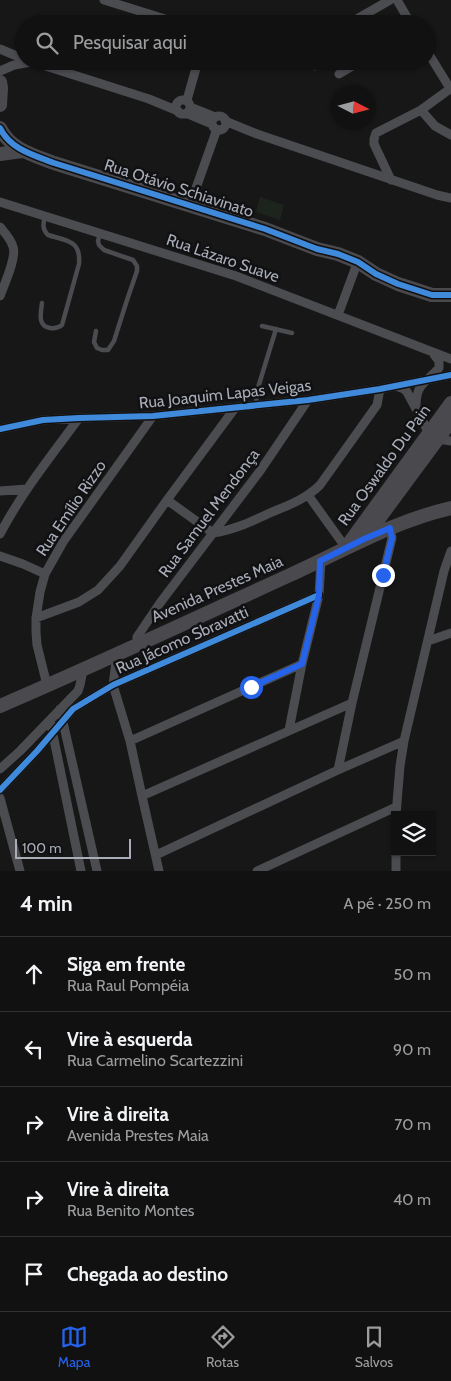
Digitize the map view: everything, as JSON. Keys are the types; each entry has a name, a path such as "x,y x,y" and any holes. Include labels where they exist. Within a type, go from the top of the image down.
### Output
{"main road":[{"path":"0,82 0,106"},
{"name":"Rua Otávio Schiavinato","path":"0,128 9,141 22,151 317,249 338,254 357,266 398,284 432,295 451,295"},
{"name":"Rua Otávio Schiavinato","path":"0,154 22,151"},
{"name":"Rua Oswaldo Du Pain","path":"346,548 439,438 451,403"},
{"name":"Rua Oswaldo Du Pain","path":"364,539 451,422"},
{"name":"Avenida Prestes Maia","path":"0,706 83,670 364,539 426,515 451,508"}],"street":[{"path":"104,0 152,15"},
{"path":"364,15 390,0"},
{"path":"397,0 406,15"},
{"path":"0,49 15,55"},
{"path":"0,71 15,65"},
{"path":"391,180 374,144 376,133 421,110 450,90 436,66"},
{"path":"57,70 149,99 184,107 218,124 257,134 391,180 451,198"},
{"path":"184,107 195,70"},
{"path":"339,74 345,70"},
{"path":"421,110 436,126 451,135"},
{"path":"190,206 218,124"},
{"name":"Rua Lázaro Suave","path":"0,202 236,276 451,359"},
{"path":"0,227 14,248 14,256 0,296"},
{"path":"338,315 357,266"},
{"path":"416,407 416,396 419,389 439,368 439,362 432,352"},
{"name":"Rua Joaquim Lapas Veigas","path":"0,429 43,420 153,416 308,400 380,389 451,375"},
{"path":"396,386 407,392 439,438"},
{"path":"167,500 212,533 241,527 299,500 320,485 377,405 380,389"},
{"name":"Rua Samuel Mendonça","path":"136,645 137,637 146,623 260,471 308,400"},
{"path":"36,618 79,602 98,590 120,566 235,408"},
{"name":"Rua Emílio Rizzo","path":"46,685 37,645 36,618 45,574 63,542 153,416"},
{"path":"0,534 27,489 79,418"},
{"path":"0,491 27,489"},
{"path":"308,495 346,548"},
{"path":"338,770 352,703 392,538 390,528"},
{"path":"396,811 404,742 428,641 448,571 451,551"},
{"path":"0,556 45,574"},
{"path":"289,730 302,664 319,595 320,561"},
{"name":"Rua Jácomo Sbravatti","path":"0,790 77,706 113,685 319,595"},
{"path":"428,641 451,633"},
{"path":"117,654 113,685 130,741 160,871"},
{"path":"130,741 302,664"},
{"path":"0,769 78,691 83,670"},
{"path":"142,796 352,703"},
{"path":"60,709 96,871"},
{"path":"50,720 81,871"},
{"path":"156,855 338,770 404,742"},
{"path":"0,798 20,871"},
{"path":"257,871 391,813"},
{"path":"396,856 396,871"}],"lane":[{"path":"42,303 40,318 42,324 46,328 51,329 62,325 79,264 80,253 77,246 72,242 48,235 45,232 43,228 44,216"},
{"path":"96,331 94,342 97,348 108,350 114,341 137,271 137,266 133,260 104,250 99,245 100,233"},
{"path":"262,326 292,333"},
{"path":"256,406 257,391 276,329"}],"shaded area":[{"path":"260,197 284,205 280,220 256,212"}],"cycle path":[{"path":"0,128 4,135 16,146 30,154 54,163 265,229 317,249 338,254 358,262 376,274 398,284 432,295 451,295"},
{"path":"0,429 43,420 153,416 308,400 380,389 451,375"},
{"path":"0,790 73,709 113,685 319,595"}],"route":[{"path":"251,687 302,664 319,595 320,561 390,528 392,538 383,575"}]}
